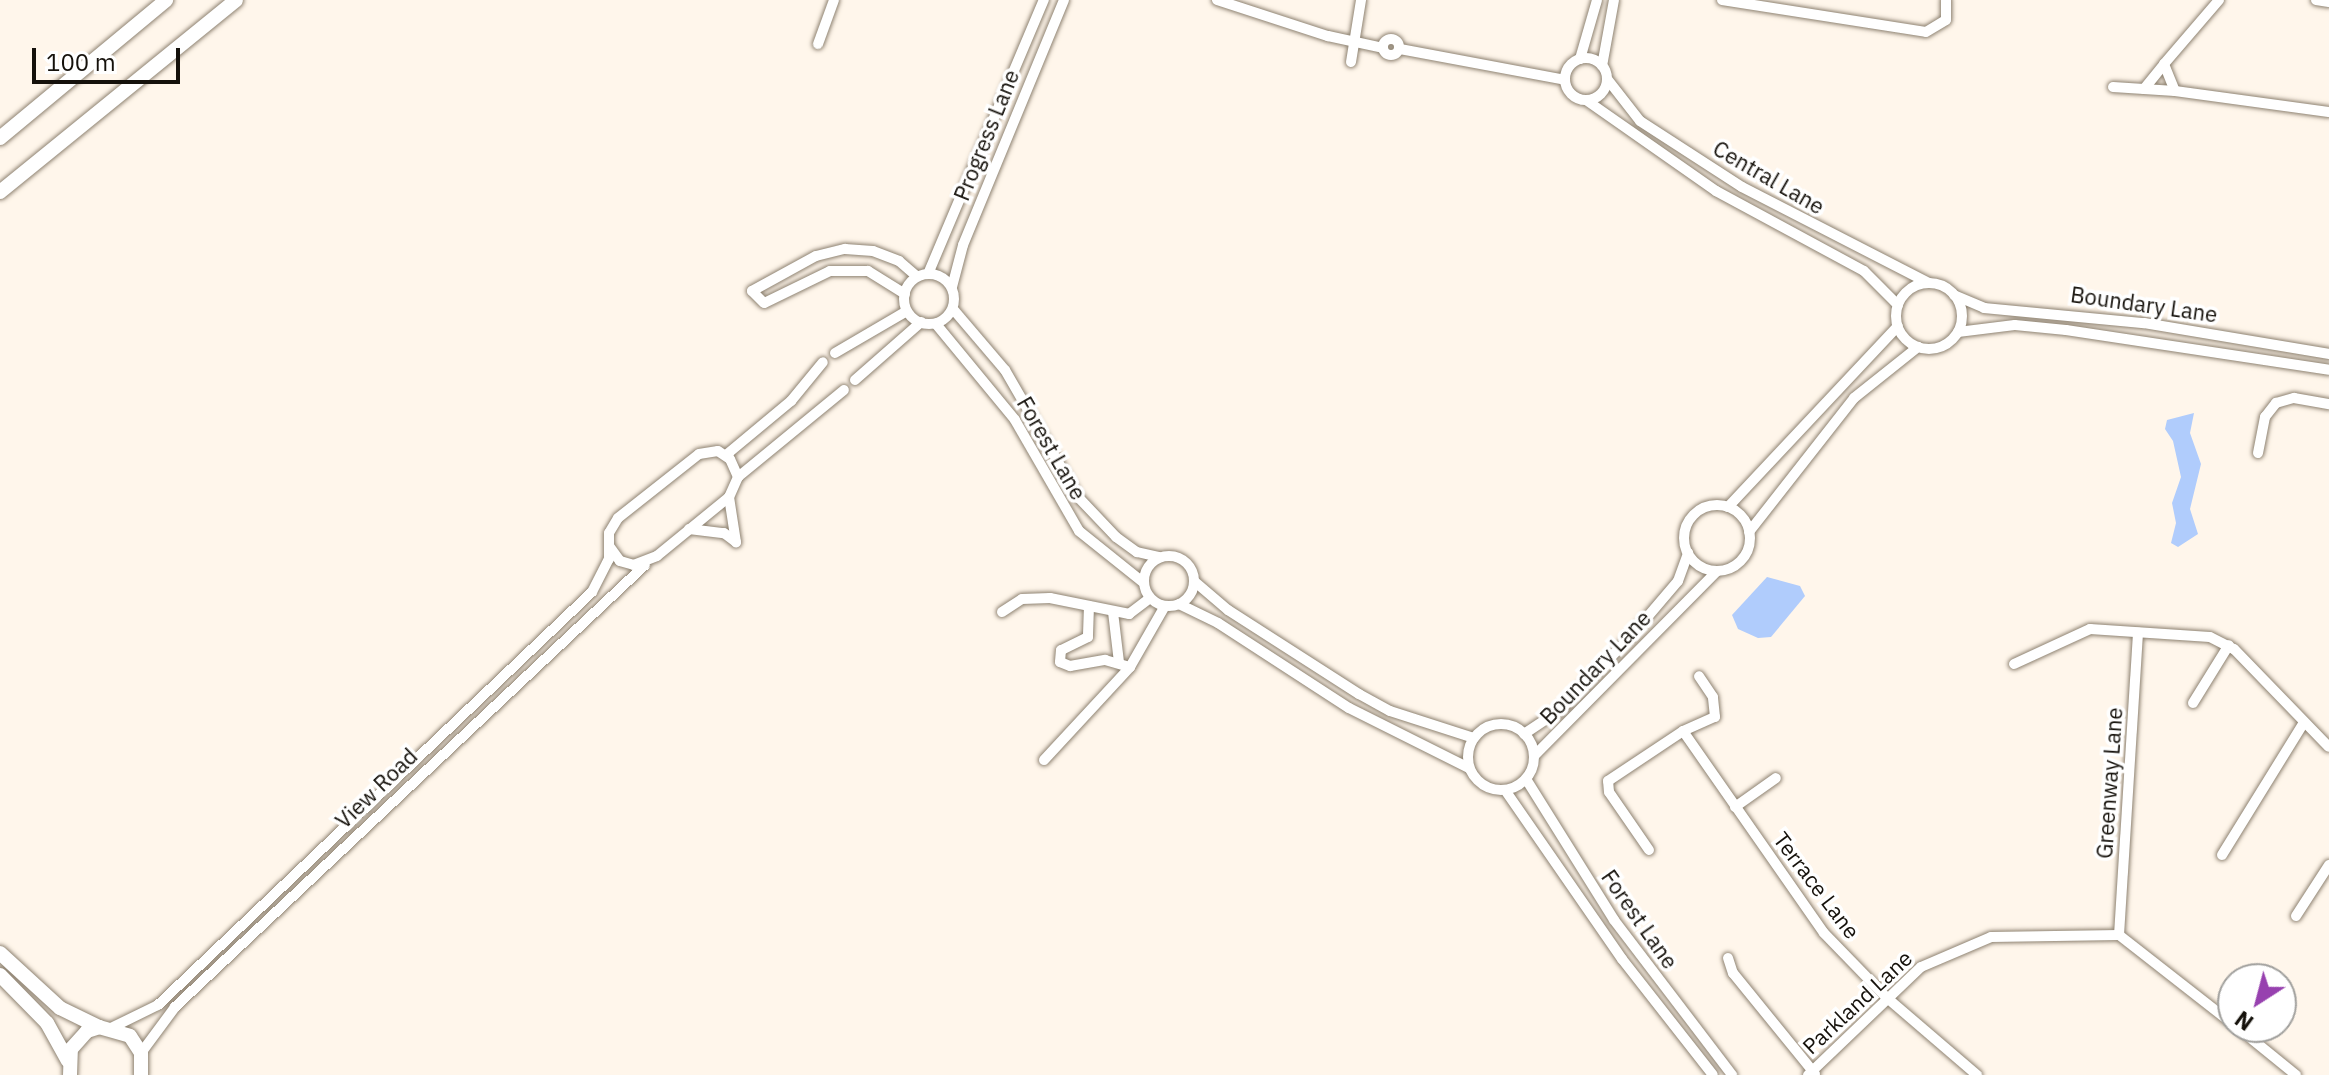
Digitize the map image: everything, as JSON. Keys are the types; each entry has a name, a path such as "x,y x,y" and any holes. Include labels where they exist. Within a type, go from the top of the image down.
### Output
{"main road":[{"path":"0,138 166,0"},
{"path":"0,192 236,0"},
{"path":"0,953 60,1008 130,1036 142,1068"},
{"path":"5,979 47,1023 69,1071"},
{"path":"69,1071 78,1039 105,1028"}],"street":[{"path":"818,44 834,0"},
{"name":"Progress Lane","path":"928,274 1044,0"},
{"name":"Progress Lane","path":"952,287 963,245 1064,0"},
{"path":"1217,0 1353,42 1383,48 1392,39 1400,49 1565,80 1569,68 1580,59 1597,0"},
{"path":"1351,62 1361,0"},
{"path":"1580,59 1602,66 1614,0"},
{"path":"1722,0 1926,32 1946,20 1946,0"},
{"path":"2144,89 2219,0"},
{"path":"2319,0 2329,2"},
{"path":"2164,64 2175,91"},
{"name":"Central Lane","path":"1602,66 1608,80 1640,121 1742,187 1929,283"},
{"name":"Central Lane","path":"1565,80 1570,93 1586,100 1716,191 1864,271 1898,305"},
{"path":"1586,100 1603,93 1608,80"},
{"path":"2113,87 2175,91 2329,112"},
{"path":"905,294 868,271 830,271 764,303 752,291 816,256 845,249 886,256 916,276 928,274 942,277 952,287 953,309 936,324 921,322 907,311 905,294 916,276"},
{"path":"1929,283 1954,295 1962,310 1958,332 1941,347 1918,347 1864,388 1764,508 1749,532 1739,563 1717,571 1699,565 1688,553 1684,535 1691,517 1707,506 1728,507 1748,488 1898,326 1898,305 1910,289 1929,283"},
{"name":"Boundary Lane","path":"1954,295 1984,308 2144,323 2329,354"},
{"name":"Forest Lane","path":"953,309 1005,370 1079,498 1116,537 1137,552 1159,557"},
{"path":"835,353 907,311"},
{"path":"855,380 921,322"},
{"name":"Forest Lane","path":"936,324 1015,420 1079,531 1144,583"},
{"name":"Boundary Lane","path":"1958,332 2015,325 2066,330 2329,370"},
{"path":"1898,326 1918,347"},
{"path":"823,362 791,401 726,455 738,477 844,390"},
{"path":"2258,453 2265,417 2276,403 2294,398 2329,404"},
{"name":"View Road","path":"105,1028 158,1005 592,592 603,574 612,525 641,498 699,454 726,455"},
{"name":"View Road","path":"142,1068 163,1019 650,561 729,497 738,477"},
{"path":"689,529 724,533 736,542 729,497"},
{"path":"1728,507 1749,532"},
{"path":"610,547 626,564 650,561"},
{"name":"Boundary Lane","path":"1524,734 1560,710 1632,635 1678,581 1688,553"},
{"path":"1179,604 1218,623 1349,708 1469,768 1483,785 1505,790 1526,779 1534,756 1524,734 1498,724 1474,738 1390,711 1228,610 1194,581 1183,560 1159,557 1147,567 1144,583 1150,598 1165,606 1179,604 1189,597 1194,581"},
{"name":"Boundary Lane","path":"1534,756 1717,571"},
{"path":"1002,612 1022,599 1134,613 1150,598"},
{"path":"1089,606 1088,637 1061,650 1060,662 1070,666 1124,665"},
{"path":"1044,760 1124,665 1165,606"},
{"path":"1113,612 1124,665"},
{"path":"2014,664 2080,631 2210,637 2229,645 2329,747"},
{"name":"Greenway Lane","path":"2119,935 2138,633"},
{"path":"2193,703 2229,645"},
{"path":"1649,850 1609,792 1608,781 1683,731 1715,717 1713,697 1699,676"},
{"path":"2222,855 2304,722"},
{"name":"Terrace Lane","path":"1683,731 1824,933 1886,997 1977,1075"},
{"path":"1469,768 1474,738"},
{"path":"1735,807 1776,778"},
{"name":"Forest Lane","path":"1526,779 1629,940 1732,1075"},
{"name":"Forest Lane","path":"1505,790 1528,818 1622,959 1713,1075"},
{"path":"1528,818 1543,809"},
{"path":"2296,916 2329,865"},
{"path":"263,906 272,915"},
{"name":"Parkland Lane","path":"1812,1074 1886,997 1921,967 1968,943 2018,934 2119,935"},
{"path":"2119,935 2217,1011"},
{"path":"1728,958 1733,973 1812,1074"},
{"path":"2257,1043 2296,1075"}],"water":[{"path":"2194,413 2190,433 2201,464 2190,509 2198,534 2178,547 2171,543 2176,523 2172,503 2181,477 2173,441 2165,429 2167,420"},
{"path":"1767,577 1800,586 1805,596 1771,637 1758,638 1738,629 1732,615"}]}
